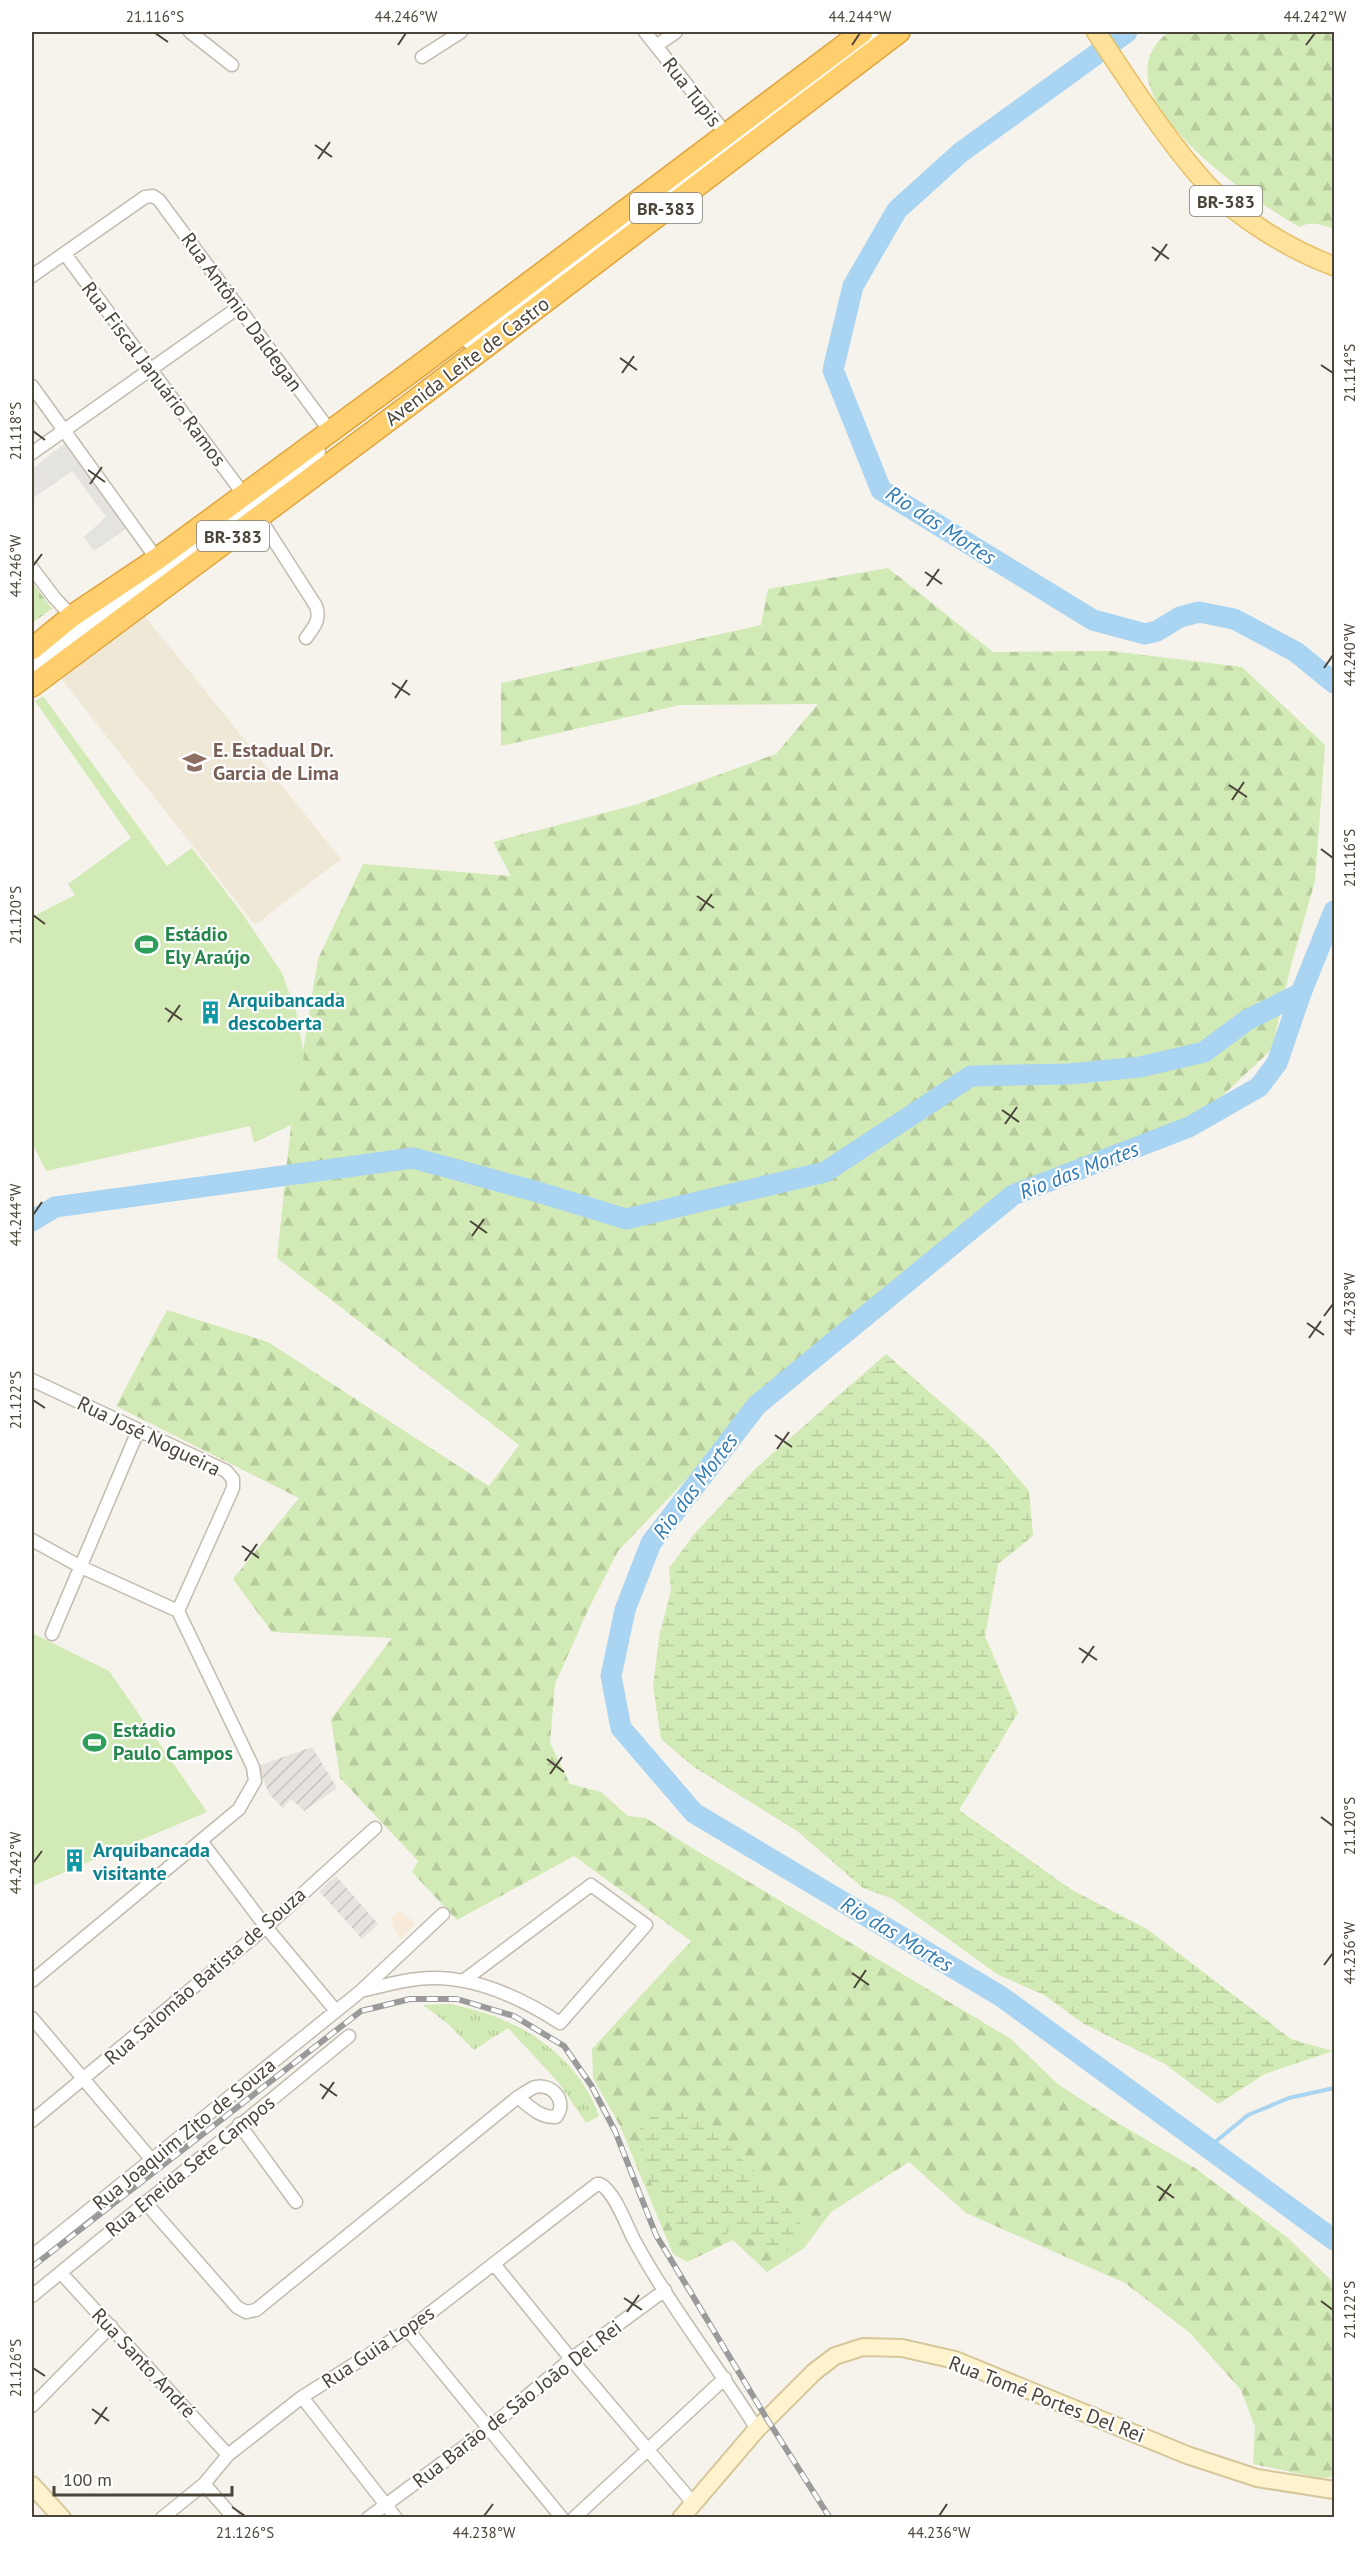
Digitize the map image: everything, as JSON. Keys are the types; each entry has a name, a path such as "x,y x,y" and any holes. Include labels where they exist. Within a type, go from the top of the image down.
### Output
{"highway":[{"name":"Avenida Leite de Castro","path":"32,686 83,628 251,505 409,405 735,143 862,32"},
{"name":"Avenida Leite de Castro","path":"251,505 330,431 735,143 899,32"},
{"name":"Avenida Leite de Castro","path":"32,649 83,628 164,569"}],"main road":[{"name":"BR-383","path":"1096,32 1143,103 1208,186 1255,225 1305,256 1335,266"},
{"name":"Rua Tomé Portes Del Rei","path":"681,2517 758,2429 814,2372 835,2356 863,2347 902,2348 955,2360 1187,2455 1257,2478 1335,2490"},
{"path":"32,2485 58,2516"}],"street":[{"path":"422,57 461,32"},
{"name":"Rua Tupis","path":"645,32 735,143"},
{"path":"656,46 676,32"},
{"path":"735,143 882,32"},
{"path":"191,33 231,65"},
{"name":"Rua Antônio Daldegan","path":"65,255 145,197 153,196 159,200 330,431"},
{"path":"32,276 65,255"},
{"name":"Rua Fiscal Januário Ramos","path":"65,255 251,505 316,606 319,614 317,622 306,638"},
{"path":"32,453 239,307"},
{"path":"32,386 164,569"},
{"path":"32,568 83,628 32,666"},
{"name":"Rua José Nogueira","path":"32,1382 226,1471 233,1479 233,1488 178,1611"},
{"path":"52,1634 138,1431"},
{"path":"32,1540 81,1567 178,1611 253,1767 255,1781 239,1809 32,1981"},
{"name":"Rua Salomão Batista de Souza","path":"32,2121 266,1926 375,1828"},
{"path":"201,1841 266,1926 336,2011"},
{"path":"361,1990 434,1978 463,1981 497,1990 534,2007 560,2023 646,1925 591,1885 463,1981"},
{"name":"Rua Joaquim Zito de Souza","path":"32,2256 336,2011 443,1914"},
{"path":"32,2018 151,2159"},
{"name":"Rua Eneida Sete Campos","path":"32,2295 349,2036"},
{"path":"145,2202 237,2307 246,2312 256,2310 518,2097"},
{"path":"239,2124 296,2202"},
{"name":"Rua Guia Lopes","path":"162,2517 204,2484 228,2455 302,2397 408,2330 592,2187 600,2184 609,2190 635,2241 665,2290"},
{"path":"494,2264 693,2503"},
{"name":"Rua Santo André","path":"61,2272 228,2455"},
{"path":"665,2290 758,2429"},
{"name":"Rua Barão de São João Del Rei","path":"368,2517 488,2430 571,2359 665,2290"},
{"path":"32,2406 111,2326"},
{"path":"408,2330 488,2430 562,2517"},
{"path":"573,2517 725,2378"},
{"path":"302,2397 396,2517"},
{"path":"204,2484 234,2517"}],"shaded area":[{"path":"65,443 126,529 94,551 84,537 106,517 72,471 32,499 32,469"},
{"name":"E. Estadual Dr. Garcia de Lima","path":"139,609 341,859 255,925 55,671"},
{"path":"312,1747 337,1788 304,1811 291,1799 283,1808 269,1794 258,1766"},
{"path":"336,1876 378,1924 362,1939 319,1891"},
{"path":"399,1911 416,1923 400,1940 390,1919"}],"green space":[{"path":"1169,32 1334,32 1334,229 1313,224 1300,227 1278,214 1248,194 1187,142 1163,113 1149,84 1150,56"},
{"path":"888,568 993,652 1111,651 1242,667 1325,745 1315,881 1290,969 1272,1049 1189,1127 1013,1195 757,1405 618,1551 587,1612 555,1684 550,1743 570,1784 601,1792 628,1816 646,1818 1011,2039 1059,2085 1116,2122 1195,2168 1288,2238 1334,2283 1334,2477 1319,2478 1253,2464 1255,2427 1241,2390 1190,2333 1125,2283 966,2213 909,2162 831,2212 804,2248 767,2272 733,2240 687,2262 673,2254 620,2126 593,2078 592,2049 691,1941 574,1856 457,1920 412,1872 418,1861 340,1778 331,1719 392,1638 272,1632 233,1579 299,1498 116,1406 167,1310 268,1342 489,1486 519,1445 277,1258 291,1125 318,959 363,864 511,876 493,842 635,805 776,754 818,704 680,705 501,746 501,683 761,625 768,589"},
{"path":"32,582 52,609 32,623"},
{"name":"Estádio Ely Araújo","path":"43,696 167,866 192,848 242,913 282,973 296,1011 304,1055 291,1125 254,1143 250,1126 46,1171 32,1143 32,917 75,895 68,884 131,838 35,701"},
{"path":"886,1354 989,1444 1029,1491 1033,1536 998,1564 985,1636 1018,1713 959,1810 1072,1890 1147,1929 1291,2039 1333,2051 1265,2074 1218,2104 1165,2064 1084,2024 1044,1995 997,1974 893,1899 863,1888 797,1831 694,1767 661,1739 653,1686 660,1632 671,1591 669,1568 696,1532 755,1469"},
{"name":"Estádio Paulo Campos","path":"32,1633 109,1671 207,1812 32,1886"},
{"path":"449,2004 496,2017 519,2027 539,2040 575,2072 599,2116 586,2123 558,2082 508,2028 474,2050 448,2024 423,2005"},
{"path":"663,2110 692,2114 711,2129 776,2193 805,2229 795,2246 774,2258 760,2243 732,2232 707,2239 683,2240 652,2185 642,2156 641,2124"}],"waterway":[{"name":"Rio das Mortes","path":"1127,32 960,153 897,210 853,286 833,370 881,490 1093,620 1145,634 1157,631 1180,617 1199,612 1234,619 1296,652 1334,683"},
{"name":"Rio das Mortes","path":"1334,911 1301,993 1277,1063 1259,1087 1189,1127 1013,1195 757,1405 651,1543 625,1610 611,1676 621,1728 694,1813 1002,1997 1334,2240"},
{"path":"32,1221 55,1207 413,1158 626,1219 825,1172 971,1076 1068,1074 1140,1067 1204,1052 1247,1020 1301,993"},
{"path":"1209,2147 1248,2115 1289,2098 1334,2088"}],"railway":[{"path":"32,2267 361,2011 410,1999 457,1999 514,2016 564,2046 591,2085 615,2131 656,2235 767,2419 830,2518"}],"place":[{"name":"E. Estadual Dr. Garcia de Lima","path":"195,762"},
{"name":"Estádio Ely Araújo","path":"147,945"},
{"name":"Arquibancada descoberta","path":"210,1012"},
{"name":"Estádio Paulo Campos","path":"95,1742"},
{"name":"Arquibancada visitante","path":"75,1861"}]}
